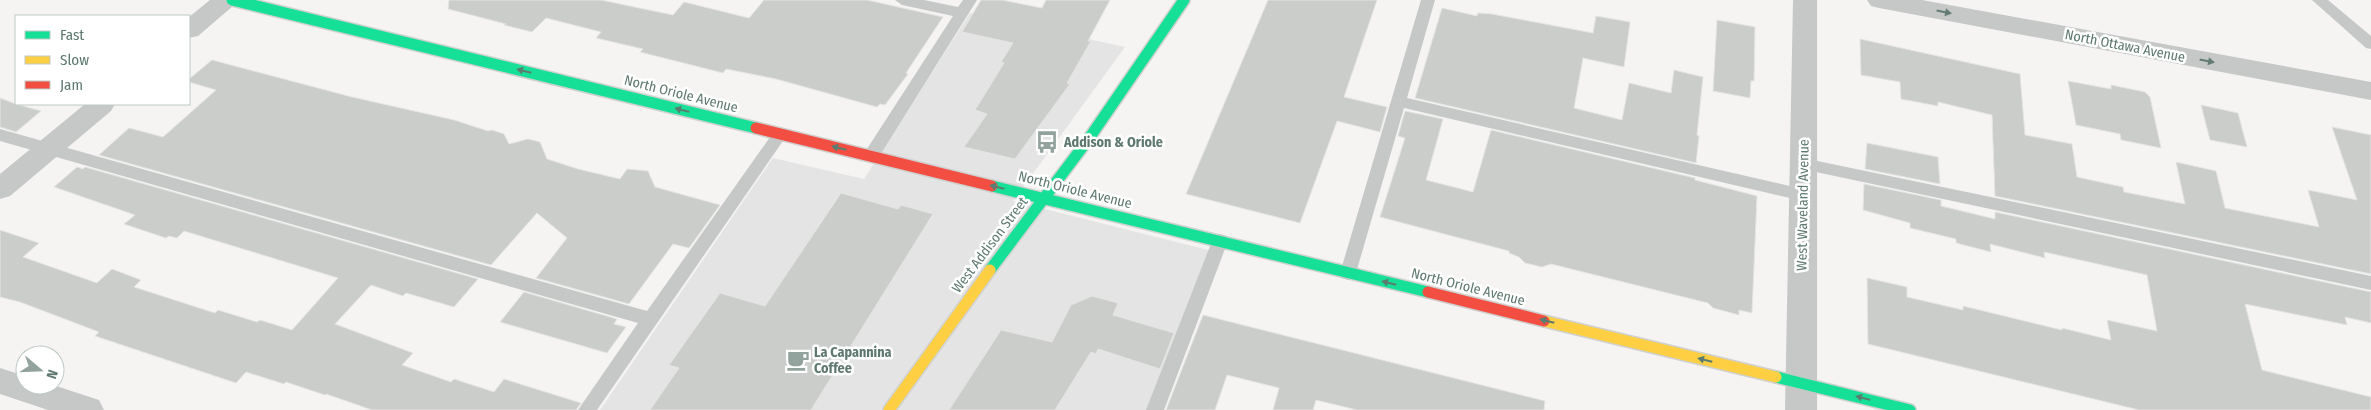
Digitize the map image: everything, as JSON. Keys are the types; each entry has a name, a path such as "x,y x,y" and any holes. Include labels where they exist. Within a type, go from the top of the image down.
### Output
{"street":[{"path":"190,29 225,0"},
{"name":"North Oriole Avenue","path":"232,0 1348,273 1801,397 1910,410"},
{"name":"West Addison Street","path":"889,410 964,304 1145,59 1184,0"},
{"name":"West Waveland Avenue","path":"1801,397 1805,0"},
{"name":"North Ottawa Avenue","path":"1879,0 2371,91"},
{"path":"0,189 101,105"},
{"path":"0,381 88,410"}],"lane":[{"path":"902,0 962,13"},
{"path":"871,156 970,0"},
{"path":"1348,273 1428,0"},
{"path":"2318,0 2371,44"},
{"path":"1398,101 1803,195"},
{"path":"587,410 780,134"},
{"path":"0,135 650,319"},
{"path":"1804,164 2371,283"},
{"path":"1155,410 1220,241"}],"shaded area":[{"path":"970,13 1125,47 1013,201 1212,251 1150,410 600,410 773,158 864,179"}],"building":[{"path":"449,0 601,0 673,15 684,2 749,18 764,0 867,0 943,17 906,73 908,74 885,105 880,104 877,107 776,79 726,69 723,73 640,52 643,49 596,38 601,32 546,18 532,32 504,25 506,24 448,9"},
{"path":"981,0 1002,0 1042,8 1046,0 1110,0 1088,41 1091,41 1067,83 1070,84 1015,159 964,147 987,114 975,110 1004,63 1001,62 1013,43 962,32"},
{"path":"1268,0 1377,0 1344,97 1387,107 1380,132 1337,121 1300,223 1186,194"},
{"path":"1442,8 1477,16 1478,13 1492,14 1593,33 1596,16 1630,22 1624,67 1583,58 1574,108 1622,120 1629,83 1671,93 1674,70 1703,77 1696,163 1415,98"},
{"path":"1717,20 1755,27 1754,81 1751,81 1750,98 1713,91"},
{"path":"1860,39 2020,74 2025,135 2072,144 2077,177 2123,187 2124,192 2185,204 2176,162 2216,171 2225,208 2319,227 2308,190 2357,200 2332,127 2371,135 2371,274 1995,196 1992,115 1938,102 1938,106 1901,99 1900,82 1861,75"},
{"path":"212,60 352,97 454,120 488,131 492,130 504,134 509,144 528,139 540,142 547,159 578,169 620,179 627,169 648,171 655,187 720,205 689,248 673,244 629,304 536,278 567,238 537,213 491,265 99,155 129,128 163,137 216,90 190,82 190,78"},
{"path":"2068,81 2111,89 2111,85 2145,92 2150,97 2161,148 2121,140 2120,134 2076,125"},
{"path":"0,98 15,105 41,111 16,132 0,127"},
{"path":"2201,105 2238,113 2247,147 2210,140"},
{"path":"1405,111 1443,119 1426,180 1473,192 1491,130 1695,178 1695,180 1757,196 1752,313 1739,310 1739,315 1713,308 1708,303 1551,264 1542,267 1525,263 1519,257 1509,253 1509,251 1380,217 1405,138 1398,136"},
{"path":"1867,143 1938,157 1940,184 1865,169"},
{"path":"77,167 83,169 85,167 478,279 454,307 406,293 403,296 371,285 335,324 413,353 402,365 451,382 454,379 494,392 504,379 581,403 576,410 372,410 326,394 246,372 236,383 95,336 99,332 20,302 0,297 0,230 39,243 23,257 97,283 112,269 141,280 134,287 215,313 218,310 292,330 338,278 184,231 177,238 169,236 166,238 124,224 135,215 54,187"},
{"path":"1864,184 1941,200 1941,206 1995,219 1995,212 2371,292 2371,323 2345,317 2347,325 2245,304 2262,370 2371,397 2371,410 2139,410 1868,344 1867,278 1907,287 1907,297 1963,310 1963,306 2111,340 2107,320 2157,331 2147,275 2044,252 2045,258 1990,244 1991,252 1956,243 1956,239 1910,228 1910,223 1863,210"},
{"path":"841,193 898,209 901,205 933,214 811,410 650,410 679,368 669,365 720,293 765,306"},
{"path":"524,292 617,319 614,324 626,327 607,353 500,322"},
{"path":"1092,296 1118,303 1113,315 1174,333 1160,369 1098,349 1096,354 1091,352 1055,410 949,410 1001,330 1052,342 1071,305"},
{"path":"1203,315 1545,401 1544,410 1357,410 1316,400 1313,410 1273,410 1279,388 1227,375 1215,410 1166,410"}],"traffic: fast":[{"path":"232,0 756,128"},
{"path":"990,270 1090,137 1184,0"},
{"path":"992,186 1428,292"},
{"path":"1776,377 1910,410"}],"traffic: slow":[{"path":"889,410 990,270"},
{"path":"1544,321 1776,377"}],"traffic: jam":[{"path":"756,128 992,186"},
{"path":"1428,292 1544,321"}],"place":[{"name":"Addison & Oriole","path":"1047,142"},
{"name":"La Capannina Coffee","path":"798,360"}]}
